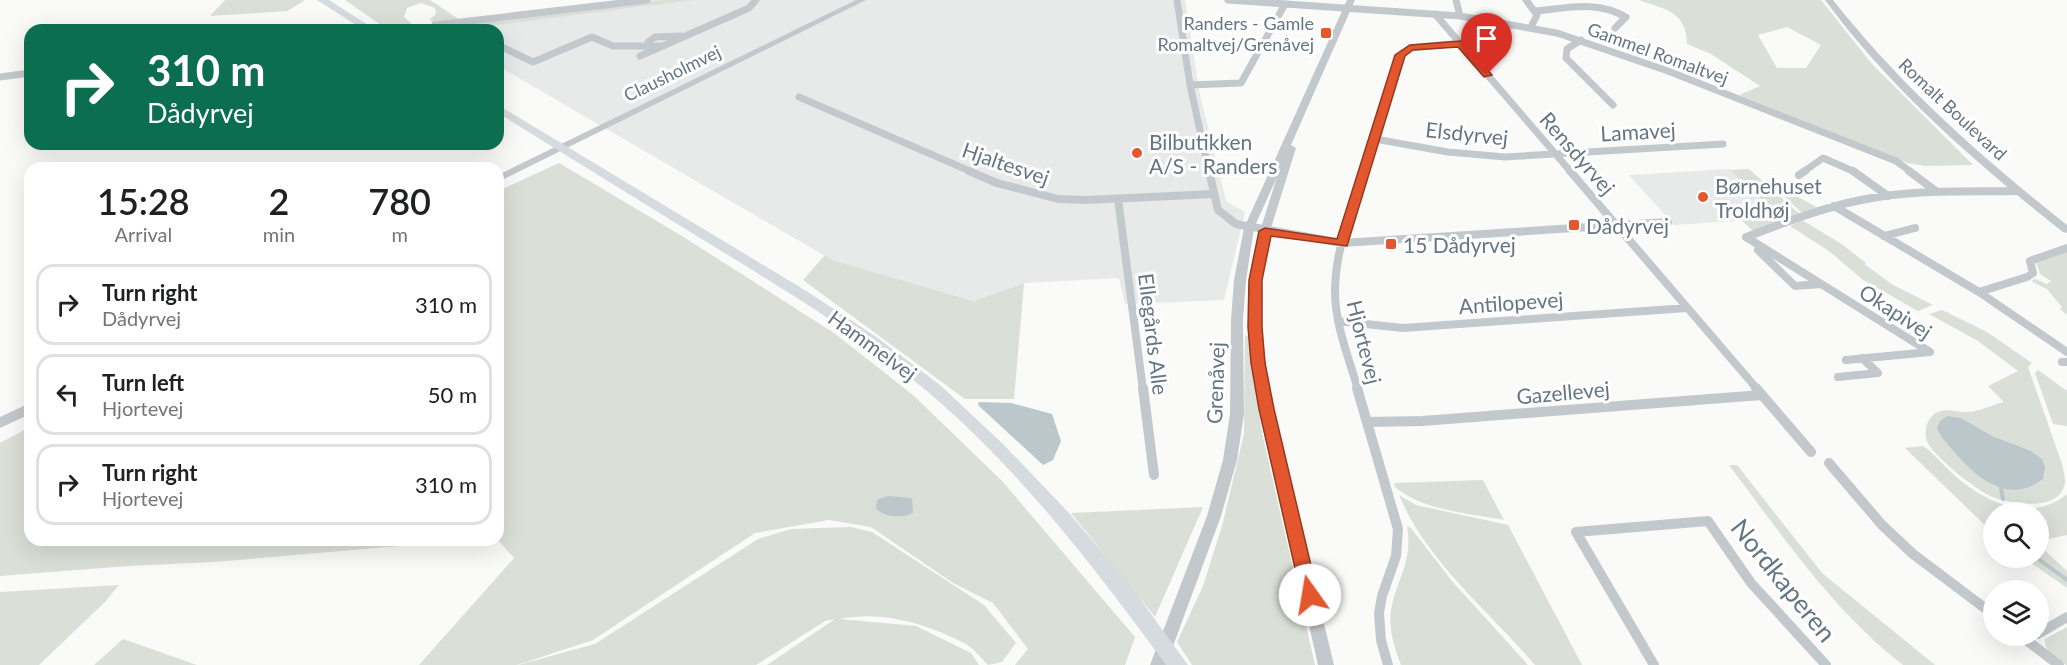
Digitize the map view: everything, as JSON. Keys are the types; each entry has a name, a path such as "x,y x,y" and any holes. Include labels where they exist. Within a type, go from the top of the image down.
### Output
{"highway":[{"path":"322,0 361,24"},
{"name":"Hammelvej","path":"504,112 803,295 870,340 933,389 997,448 1063,518 1120,587 1178,665"}],"street":[{"path":"443,24 647,0"},
{"path":"640,57 749,8 756,0"},
{"name":"Clausholmvej","path":"504,176 862,0"},
{"path":"1177,0 1190,85 1218,210 1224,217 1236,224 1342,243 1668,222"},
{"name":"Gammel Romaltvej","path":"1228,0 1285,4 1350,4 1460,16 1531,27 1581,39 1896,161 1937,192"},
{"path":"1456,0 1460,16"},
{"path":"1526,0 1536,11 1536,20 1531,27"},
{"name":"Romalt Boulevard","path":"1829,0 1895,79 1951,133 2067,230"},
{"path":"1190,85 1241,83 1285,4"},
{"name":"Grenåvej","path":"1158,665 1214,516 1230,460 1237,414 1237,320 1240,280 1249,228 1350,4"},
{"path":"1536,11 1605,6 1626,17 1615,28"},
{"name":"Rensdyrvej","path":"1435,14 1811,452"},
{"path":"649,46 648,42 655,37 686,36"},
{"path":"504,48 533,62 592,37 613,46 663,46"},
{"path":"1581,39 1567,49 1566,58 1613,105"},
{"name":"Hjortevej","path":"1388,665 1380,633 1379,612 1382,595 1397,557 1398,529 1338,321 1335,291 1342,243 1400,55 1410,48 1461,44"},
{"path":"0,78 24,73"},
{"name":"Hjaltesvej","path":"799,97 997,183 1032,194 1058,199 1118,199 1214,194"},
{"name":"Grenåvej","path":"1306,102 1265,231 1256,280 1255,327 1258,363 1266,409 1326,665"},
{"name":"Elsdyrvej","path":"1375,139 1479,156 1554,154"},
{"name":"Lamavej","path":"1554,154 1723,144"},
{"path":"1799,175 1823,158 1865,177 1888,196"},
{"path":"1821,284 1795,286 1746,237 1834,206 1888,196 1937,192 2018,191"},
{"name":"Ellegårds Alle","path":"1118,199 1154,475"},
{"path":"1834,206 1979,292 2067,352"},
{"path":"1884,236 1915,228"},
{"name":"Okapivej","path":"1746,237 1930,352 1846,360"},
{"path":"1979,292 2027,278 2033,273 2030,261 2067,248"},
{"name":"Antilopevej","path":"1338,321 1403,328 1687,308"},
{"path":"1838,377 1878,373 1863,358"},
{"name":"Gazellevej","path":"1367,422 1422,421 1762,394"},
{"path":"0,423 24,411"},
{"path":"1829,463 1882,525 1913,554 1983,607"},
{"name":"Nordkaperen","path":"1654,665 1576,532 1708,521 1751,583 1780,618 1826,665"},
{"path":"2049,628 2067,617"},
{"path":"2038,646 2060,665"}],"shaded area":[{"path":"225,0 304,1 287,11 210,16"},
{"path":"345,0 430,0 460,20 432,22 430,19 436,14 435,8 421,3 407,8 404,17 412,24 380,24"},
{"path":"624,0 1185,0 1200,95 1226,201 1245,212 1224,300 1125,304 1119,278 1024,283 975,301 832,260 504,69 504,24 460,24 460,20"},
{"path":"665,0 693,0 504,24 474,24"},
{"path":"1639,0 1821,0 1872,64 1973,165 1926,166 1907,163 1739,95 1760,86 1711,54 1687,44 1683,25 1673,13","holes":["1787,27 1821,45 1806,68 1777,68 1758,35"]},
{"path":"559,163 682,236 834,333 913,395 1002,481 1135,637 1125,665 1015,665 1028,649 993,603 953,583 871,527 829,520 755,533 593,640 517,665 419,665 514,558 503,546 504,188"},
{"name":"Børnehuset Troldhøj","path":"1730,169 1781,218 1674,225 1629,175"},
{"path":"1749,169 1800,214 1753,231 1741,220 1780,217 1730,170"},
{"path":"1766,179 1818,208 1802,213"},
{"path":"1802,220 1840,243 1893,285 1933,305 1918,311 1863,280 1829,251 1790,226"},
{"path":"2067,252 2067,315 2060,309 2062,307 2047,289 2031,281 2035,279 2047,284 2051,281 2040,274 2036,263"},
{"path":"825,255 832,260 974,301 1024,283 1014,399 965,399 803,280"},
{"path":"1942,310 1987,332 2032,363 2028,367 2064,475 2065,482 2061,492 2055,498 2045,502 2011,502 1993,497 1956,472 1931,447 1926,438 1926,431 1927,424 1933,415 1946,410 1972,411 2004,402 1988,386 2018,371 1978,341 1929,314"},
{"path":"1245,335 1250,337 1262,433 1315,665 1192,665 1177,642 1203,586 1222,526 1244,434"},
{"path":"2038,370 2067,391 2067,426 2053,424 2035,373"},
{"path":"979,402 1011,403 1052,414 1061,441 1053,460 1043,465 978,405"},
{"path":"1947,416 1961,418 1992,436 2031,451 2042,459 2045,467 2043,479 2028,487 2013,490 1986,481 1962,460 1941,436 1937,428 1940,421"},
{"path":"24,430 24,546 400,546 214,562 0,576 0,443"},
{"path":"1923,446 1962,482 1997,502 1983,502 1983,523 1905,448"},
{"path":"1729,465 1737,465 1822,573 1935,665 1903,665 1854,621 1789,545"},
{"path":"1483,480 1504,520 1433,506 1407,495 1395,487 1394,483"},
{"path":"2067,494 2067,535 2049,539 2049,504"},
{"path":"1399,495 1416,505 1508,525 1582,665 1535,665 1442,564 1425,542"},
{"path":"888,496 912,498 913,513 893,516 876,509 877,500"},
{"path":"1203,507 1155,617 1071,513"},
{"path":"1407,526 1411,528 1451,580 1528,665 1401,665 1390,621 1392,605 1407,558"},
{"path":"851,527 872,532 984,605 1016,643 1002,662 988,665 967,645 935,630 903,620 871,616 840,619 916,626 971,653 979,665 767,665 835,619 825,621 756,665 518,665 595,644 758,539 791,529"},
{"path":"2049,554 2067,571 2067,588 2038,568 2049,568"},
{"path":"119,585 105,602 39,665 0,665 0,592"},
{"path":"2067,627 2067,665 2046,648 2046,646 2049,646 2049,637"},
{"path":"123,639 197,665 94,665"}],"waterway":[{"path":"2001,488 2003,499"},
{"path":"2049,567 2067,580"}],"place":[{"name":"Randers - Gamle Romaltvej/Grenåvej","path":"1326,33"},
{"name":"Bilbutikken A/S - Randers","path":"1137,153"},
{"name":"Børnehuset Troldhøj","path":"1703,197"},
{"name":"Dådyrvej","path":"1574,225"},
{"name":"15 Dådyrvej","path":"1391,244"}],"route":[{"path":"1310,595 1266,409 1258,363 1255,327 1256,280 1265,231 1342,243 1400,55 1410,48 1424,45 1461,44 1487,75"}]}
